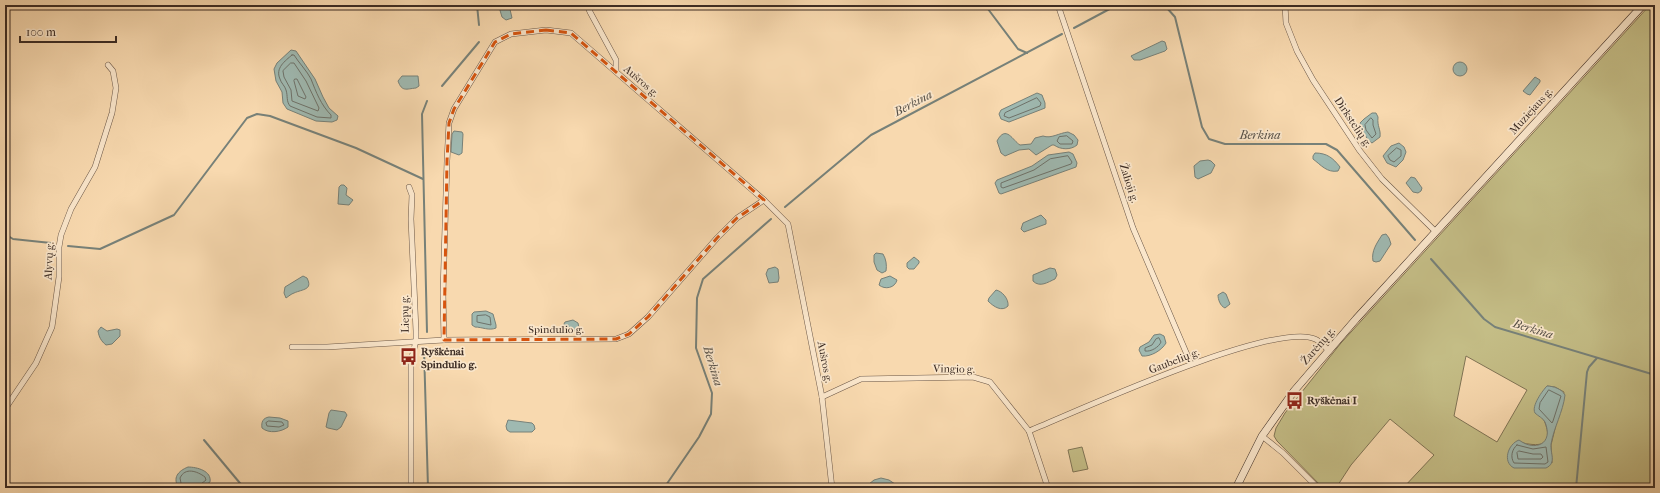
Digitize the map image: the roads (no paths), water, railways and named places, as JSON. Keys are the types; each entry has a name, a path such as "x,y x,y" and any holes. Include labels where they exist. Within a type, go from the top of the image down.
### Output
{"main road":[{"name":"Muziejaus g.","path":"1436,232 1643,5"},
{"name":"Žarėnų g.","path":"1236,488 1262,436 1294,391 1356,319 1436,232"}],"street":[{"path":"587,5 616,60 616,71"},
{"name":"Žalioji g.","path":"1058,5 1133,228 1191,364"},
{"name":"Dirkstelių g.","path":"1285,5 1286,23 1297,51 1360,151 1382,179 1436,232"},
{"name":"Aušros g.","path":"444,340 443,293 449,123 454,109 495,42 511,34 546,30 571,33 764,200 788,224 822,397 832,488"},
{"name":"Alyvų g.","path":"5,409 36,363 52,327 59,277 59,247 61,235 71,209 95,167 112,114 116,88 113,71 108,66"},
{"name":"Liepų g.","path":"409,187 412,195 411,219 414,259 416,341 411,361 411,488"},
{"name":"Spindulio g.","path":"292,347 342,346 444,340 616,338 629,334 648,317 717,238 737,218 764,200"},
{"name":"Gaubelių g.","path":"1029,431 1191,364 1269,340 1289,336 1315,339 1329,351"},
{"name":"Vingio g.","path":"822,397 861,379 973,377 990,382 1029,431 1048,488"},
{"path":"1262,436 1283,453 1318,488"}],"water":[{"path":"502,5 509,5 512,18 506,20 502,17 499,7"},
{"path":"1162,41 1165,42 1167,49 1165,51 1140,60 1134,60 1131,56"},
{"path":"291,50 296,51 315,79 329,108 338,116 337,120 332,122 316,121 287,109 283,103 282,92 276,81 274,69 277,63"},
{"path":"1460,62 1465,64 1467,69 1465,74 1460,76 1455,74 1453,69 1455,64"},
{"path":"402,76 418,76 419,86 416,88 407,89 401,87 398,81"},
{"path":"1535,77 1540,80 1540,82 1530,95 1527,94 1523,91"},
{"path":"1037,93 1042,95 1045,108 1009,122 1001,119 999,114 1001,110"},
{"path":"1372,113 1376,113 1378,117 1380,137 1372,143 1362,131 1360,123"},
{"path":"454,131 462,132 463,134 462,153 459,155 451,152 452,134"},
{"path":"1068,132 1074,135 1078,140 1077,145 1066,149 1052,145 1036,155 1029,149 1019,150 1005,156 1001,153 997,141 1000,136 1006,134 1020,145 1031,144 1035,138"},
{"path":"1399,143 1404,147 1406,152 1403,160 1396,167 1387,163 1383,156 1391,146"},
{"path":"1069,152 1073,154 1077,163 1076,167 1001,194 999,193 995,183 997,180 1032,166 1048,155"},
{"path":"1315,153 1326,155 1335,161 1340,167 1338,171 1327,170 1313,159"},
{"path":"1208,160 1215,165 1211,173 1198,179 1195,177 1194,166 1200,161"},
{"path":"1411,177 1415,178 1422,188 1418,193 1413,192 1406,183"},
{"path":"344,185 347,188 346,195 353,200 349,205 338,204 339,187"},
{"path":"1041,215 1046,220 1046,224 1024,232 1021,229 1023,223"},
{"path":"1386,234 1391,244 1380,261 1373,261 1375,247 1382,235"},
{"path":"876,253 883,254 886,260 886,271 882,273 877,270 874,262 874,255"},
{"path":"914,257 919,261 919,263 914,269 909,269 907,267 907,263"},
{"path":"775,267 778,269 778,282 769,283 766,274 768,269"},
{"path":"1050,268 1055,269 1057,275 1055,279 1041,284 1033,281 1033,275"},
{"path":"303,276 307,278 309,282 308,287 286,298 284,293 285,287"},
{"path":"890,276 897,280 894,285 887,288 879,285 881,279"},
{"path":"996,290 1005,296 1008,303 1006,308 998,308 988,301"},
{"path":"1223,292 1226,294 1230,304 1225,308 1221,304 1218,297 1218,295"},
{"path":"486,311 493,314 496,328 488,329 475,327 472,325 472,314 474,312"},
{"path":"573,320 578,323 579,328 577,331 565,331 563,326 565,322"},
{"path":"101,327 107,331 117,329 120,330 120,336 112,344 106,345 99,335 98,331"},
{"path":"1160,334 1164,336 1166,343 1164,346 1152,354 1142,356 1139,350 1140,347 1149,342 1154,335"},
{"path":"1547,386 1557,388 1565,395 1551,444 1552,461 1546,468 1514,468 1510,465 1507,458 1509,449 1515,442 1519,440 1525,444 1537,445 1545,441 1547,430 1545,422 1535,413 1534,410 1538,398"},
{"path":"331,410 345,412 347,415 341,427 337,430 326,427"},
{"path":"265,418 280,418 288,421 288,427 275,432 265,430 262,428 262,422"},
{"path":"508,420 532,423 535,429 532,432 510,432 507,430 506,426"},
{"path":"188,467 206,472 209,475 210,482 201,488 179,488 176,481 177,475"},
{"path":"881,478 889,480 901,488 864,488 874,480"}],"waterway":[{"path":"477,5 479,25"},
{"path":"985,5 1018,49 1027,53"},
{"name":"Berkina","path":"1074,28 1117,5"},
{"name":"Berkina","path":"1162,5 1175,17 1202,127 1209,139 1225,144 1326,144 1337,150 1415,240"},
{"name":"Berkina","path":"785,207 871,135 1062,34"},
{"path":"442,86 479,42"},
{"path":"427,101 422,114 427,332"},
{"path":"68,246 100,249 174,215 247,118 257,114 270,116 356,148 423,179"},
{"name":"Berkina","path":"664,488 699,437 711,414 712,393 696,348 697,298 703,279 771,219"},
{"path":"5,234 13,239 51,243"},
{"name":"Berkina","path":"1431,259 1484,319 1495,327 1655,375"},
{"path":"424,349 428,488"},
{"path":"1576,488 1587,372 1589,367 1597,358"},
{"path":"204,440 244,488"}],"place":[{"name":"Ryškėnai Spindulio g.","path":"408,357"},
{"name":"Ryškėnai I","path":"1294,400"}]}
